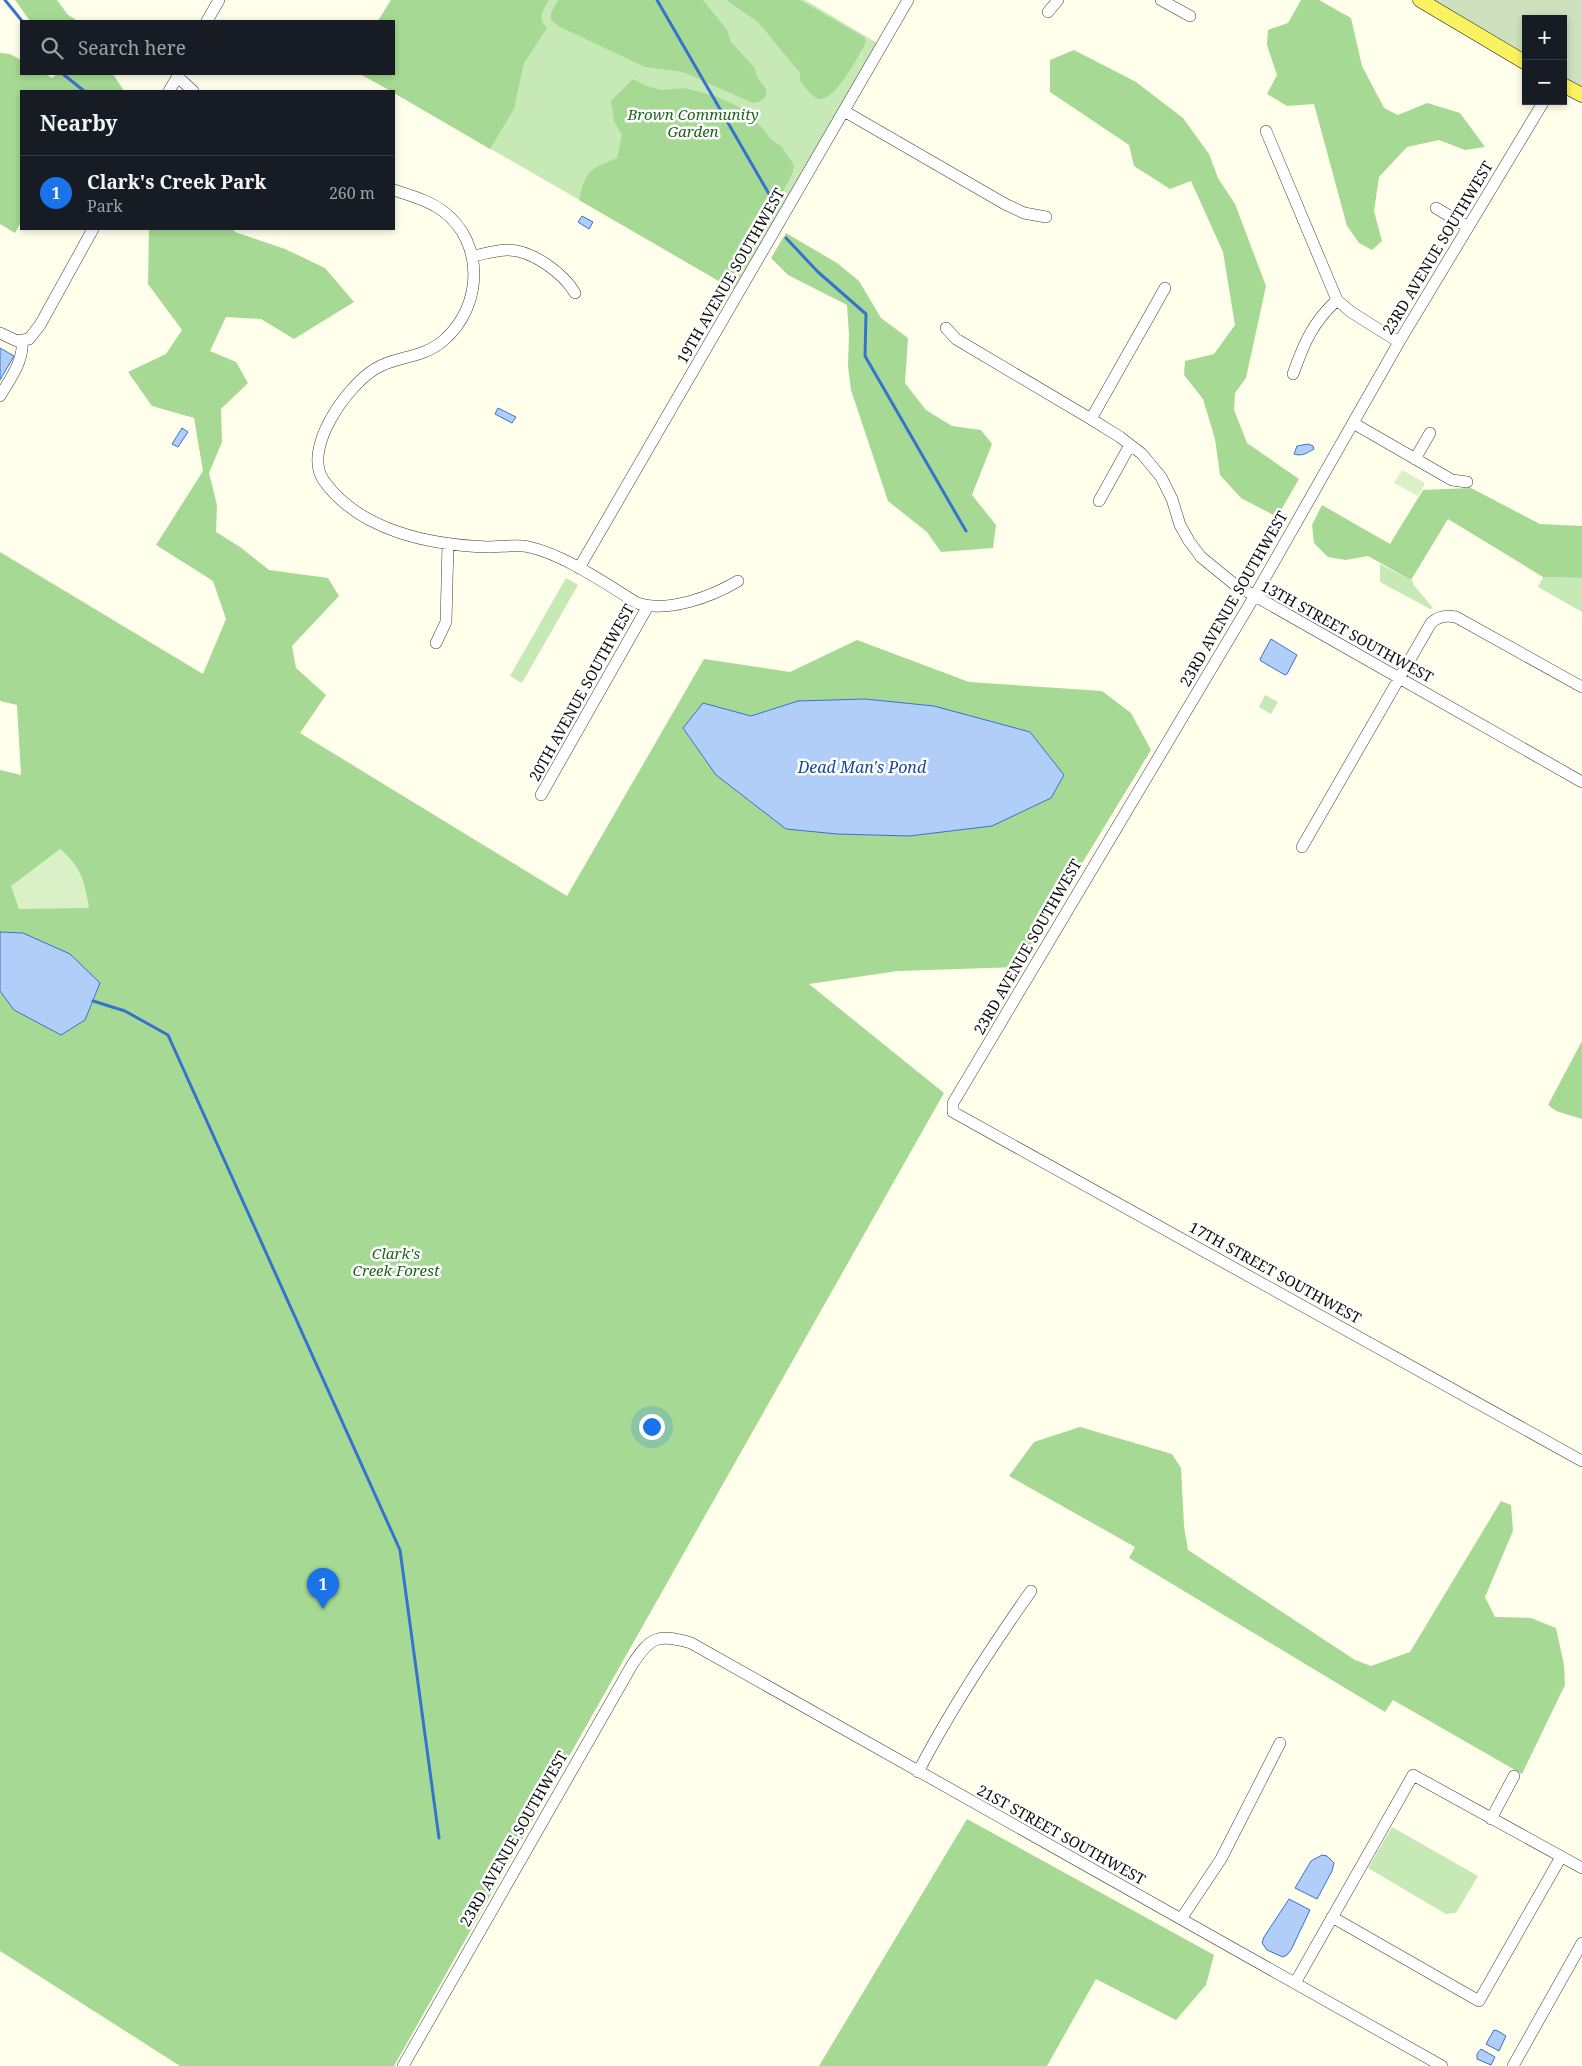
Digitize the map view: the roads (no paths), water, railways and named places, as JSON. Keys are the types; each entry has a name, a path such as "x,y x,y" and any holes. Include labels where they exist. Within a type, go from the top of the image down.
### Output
{"main road":[{"path":"1420,0 1522,61"},
{"path":"1567,87 1582,95"}],"street":[{"path":"208,20 218,0"},
{"name":"19TH AVENUE SOUTHWEST","path":"579,568 908,0"},
{"path":"1048,12 1058,0"},
{"path":"1160,0 1190,16"},
{"path":"170,90 178,75 192,90"},
{"name":"23RD AVENUE SOUTHWEST","path":"954,1112 954,1103 1069,906 1254,597 1399,342 1542,105"},
{"path":"844,111 1005,204 1024,213 1046,217"},
{"path":"1266,131 1337,300 1351,312 1399,342"},
{"path":"395,190 420,199 443,211 458,226 473,256 475,274 472,297 466,312 456,328 446,338 428,352 376,367 354,385 345,396 323,434 318,448 318,461 322,478 331,490 339,498 370,519 406,536 448,544 528,547 540,550 579,568 637,603 648,606 702,599 738,581"},
{"path":"1436,208 1468,227"},
{"path":"0,333 22,341 29,339 40,325 92,230"},
{"path":"473,256 509,250 527,254 558,274 571,286 575,293"},
{"path":"1091,419 1166,288"},
{"path":"1292,374 1311,330 1320,317 1337,300"},
{"name":"13TH STREET SOUTHWEST","path":"946,328 956,340 1091,419 1142,454 1161,477 1172,498 1180,526 1201,557 1221,575 1254,597 1582,782"},
{"path":"0,396 19,364 22,355 22,341"},
{"path":"1352,423 1452,480 1467,482"},
{"path":"1415,459 1430,433"},
{"path":"1099,501 1130,445"},
{"path":"436,643 446,622 448,544"},
{"name":"20TH AVENUE SOUTHWEST","path":"541,795 648,606"},
{"path":"1302,847 1435,619 1449,616 1464,621 1582,688"},
{"name":"17TH STREET SOUTHWEST","path":"954,1112 1582,1462"},
{"path":"918,1772 964,1692 1031,1591"},
{"name":"23RD AVENUE SOUTHWEST","path":"403,2066 632,1665 651,1641 662,1637"},
{"name":"21ST STREET SOUTHWEST","path":"662,1637 671,1637 691,1643 1442,2066"},
{"path":"1181,1919 1221,1859 1280,1742"},
{"path":"1295,1983 1413,1775 1582,1868"},
{"path":"1491,1819 1514,1776"},
{"path":"1332,1917 1478,2001 1561,1857"},
{"path":"1513,2066 1582,1943"}],"water":[{"path":"582,216 593,222 589,229 578,222"},
{"path":"0,348 14,356 0,380"},
{"path":"498,408 516,417 512,423 495,414"},
{"path":"182,428 188,432 178,447 172,444"},
{"path":"1308,444 1313,446 1314,449 1303,455 1294,454 1297,446"},
{"path":"1271,639 1297,655 1285,675 1260,659"},
{"name":"Dead Man's Pond","path":"865,699 934,706 1030,732 1064,775 1051,798 992,826 909,836 837,834 786,829 716,775 683,728 703,703 751,716 798,701"},
{"path":"0,932 23,933 70,954 100,983 85,1020 61,1035 14,1010 0,991"},
{"path":"1322,1855 1327,1856 1334,1863 1332,1871 1317,1899 1295,1888 1311,1861"},
{"path":"1289,1899 1310,1910 1291,1950 1283,1957 1267,1950 1262,1943"},
{"path":"1494,2030 1506,2036 1499,2051 1486,2044"},
{"path":"1481,2049 1495,2057 1491,2065 1477,2059 1477,2054"}],"waterway":[{"path":"5,0 21,20"},
{"path":"657,0 776,206"},
{"path":"64,75 83,90"},
{"path":"786,238 818,272 866,314 865,356 966,531"},
{"path":"93,1001 125,1011 168,1035 400,1550 439,1838"}],"place":[{"name":"Clark's Creek Park","path":"323,1609"}],"park label":[{"name":"Brown Community Garden","path":"693,124"},
{"name":"Clark's Creek Forest","path":"396,1262"}]}
